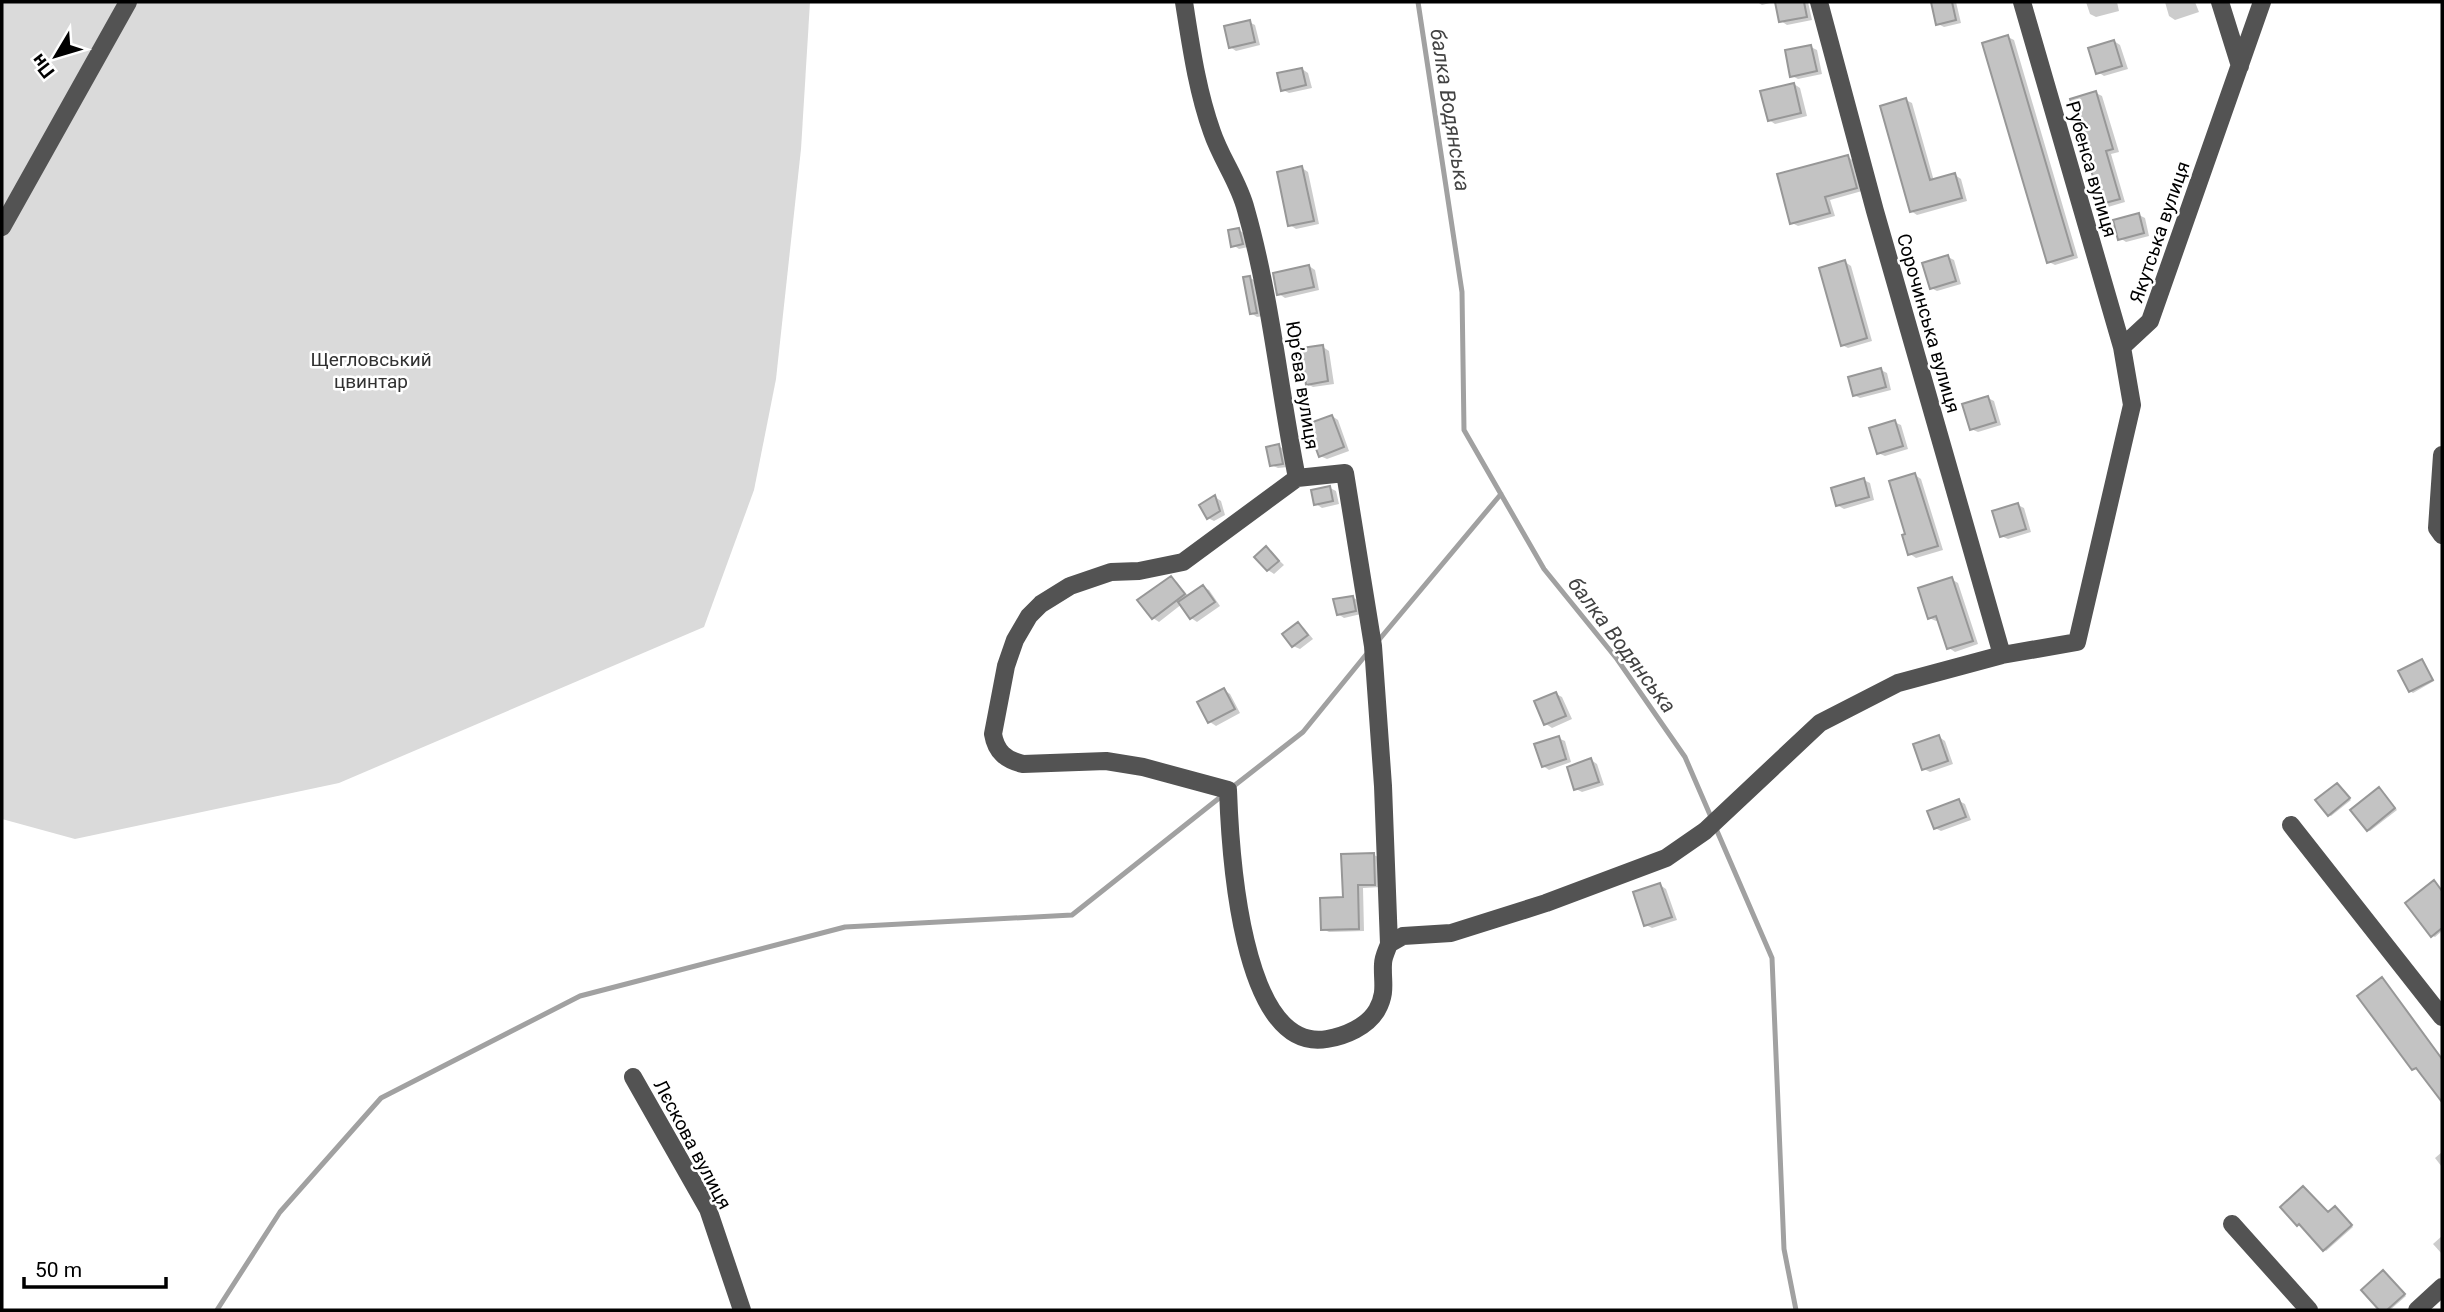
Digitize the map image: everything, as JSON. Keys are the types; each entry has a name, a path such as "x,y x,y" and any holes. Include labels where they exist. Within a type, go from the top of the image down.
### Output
{"street":[{"path":"2,227 128,2"},
{"name":"Юр’єва вулиця","path":"1184,2 1202,102 1223,162 1238,186 1246,209 1269,310 1284,413 1297,478 1345,473 1373,646 1383,786 1389,944"},
{"name":"Сорочинська вулиця","path":"1819,2 1875,211 2002,655"},
{"name":"Рубенса вулиця","path":"2022,2 2122,347"},
{"path":"2220,2 2240,66"},
{"name":"Якутська вулиця","path":"2122,347 2150,321 2262,2"},
{"path":"1297,478 1183,562 1139,571 1111,572 1070,586 1041,604 1029,616 1015,640 1006,666 994,724 995,743 1000,753 1011,761 1023,764 1106,761 1143,767 1228,790 1231,857 1247,948 1255,974 1281,1023 1297,1036 1318,1040 1343,1036 1376,1012 1385,988 1383,962 1389,944 1403,936 1451,933 1666,858 1705,831 1820,723 1898,683 2002,655 2077,642 2132,405 2122,347"},
{"path":"2440,531 2442,455"},
{"path":"2291,825 2442,1017"},
{"name":"Лєскова вулиця","path":"633,1077 708,1209 742,1310"},
{"path":"2232,1224 2309,1310"},
{"path":"2417,1310 2442,1287"}],"green space":[{"name":"Щегловський цвинтар","path":"2,2 810,2 801,149 776,379 754,490 704,627 339,783 75,839 2,819"}],"building":[{"path":"1775,2 1804,2 1807,17 1779,22"},
{"path":"1931,2 1952,2 1956,20 1936,25"},
{"path":"1250,20 1255,42 1229,48 1224,26"},
{"path":"2008,35 2073,255 2047,263 1982,43"},
{"path":"2114,40 2122,66 2096,74 2088,48"},
{"path":"1811,45 1817,71 1790,77 1785,50"},
{"path":"1302,68 1306,85 1281,91 1277,73"},
{"path":"1794,83 1801,113 1768,121 1760,91"},
{"path":"2096,91 2113,149 2106,151 2120,199 2101,204 2070,99"},
{"path":"1906,98 1930,180 1955,173 1962,198 1910,212 1880,106"},
{"path":"1848,155 1857,188 1825,197 1830,213 1790,224 1777,174"},
{"path":"1302,166 1314,221 1288,226 1277,172"},
{"path":"2139,213 2144,233 2118,240 2113,220"},
{"path":"1239,228 1243,244 1231,247 1228,230"},
{"path":"1948,255 1956,281 1930,289 1922,263"},
{"path":"1845,260 1867,338 1841,346 1819,268"},
{"path":"1309,265 1314,287 1277,295 1273,273"},
{"path":"1250,276 1257,313 1250,314 1243,277"},
{"path":"1323,345 1328,381 1306,385 1301,348"},
{"path":"1881,368 1886,387 1853,396 1848,377"},
{"path":"1988,396 1996,422 1970,430 1962,404"},
{"path":"1332,415 1344,447 1319,457 1307,424"},
{"path":"1895,420 1903,446 1877,454 1869,428"},
{"path":"1279,444 1283,464 1270,466 1266,447"},
{"path":"1915,473 1938,546 1908,555 1902,535 1905,534 1889,481"},
{"path":"1864,478 1869,497 1836,506 1831,488"},
{"path":"1330,486 1333,501 1314,505 1311,490"},
{"path":"1215,495 1220,511 1207,519 1199,505"},
{"path":"2018,503 2026,529 2000,537 1992,511"},
{"path":"1266,546 1279,561 1267,571 1254,557"},
{"path":"1171,576 1185,594 1152,619 1137,600"},
{"path":"1952,577 1973,641 1947,649 1936,616 1928,619 1918,588"},
{"path":"1203,585 1215,602 1190,619 1178,602"},
{"path":"1353,596 1356,611 1337,615 1333,599"},
{"path":"1298,622 1308,635 1292,647 1282,634"},
{"path":"2422,659 2433,680 2409,692 2398,671"},
{"path":"1224,688 1235,709 1208,723 1197,702"},
{"path":"1556,692 1566,716 1544,725 1534,701"},
{"path":"1939,735 1948,761 1922,770 1913,744"},
{"path":"1559,736 1566,759 1542,767 1534,744"},
{"path":"1591,758 1599,782 1574,790 1567,767"},
{"path":"2337,783 2350,798 2328,816 2315,800"},
{"path":"2379,787 2395,808 2367,831 2350,810"},
{"path":"1959,799 1966,817 1934,829 1927,811"},
{"path":"1374,853 1375,885 1358,885 1359,929 1321,930 1320,898 1343,897 1341,854"},
{"path":"2434,880 2442,891 2442,928 2431,937 2405,903"},
{"path":"1660,883 1672,917 1644,926 1633,892"},
{"path":"2382,977 2442,1059 2442,1102 2416,1068 2412,1070 2357,996"},
{"path":"2303,1186 2328,1212 2335,1206 2352,1225 2323,1251 2280,1207"},
{"path":"2383,1270 2405,1294 2387,1310 2379,1310 2361,1290"}],"waterway":[{"name":"балка Водянська","path":"1418,2 1462,292 1464,430 1544,569 1617,659 1685,757 1772,958 1784,1249 1796,1310"},
{"path":"1378,641 1501,494"},
{"path":"1230,789 1303,732 1369,651"},
{"path":"217,1310 280,1212 381,1098 580,996 845,927 1072,915 1223,795"}]}
